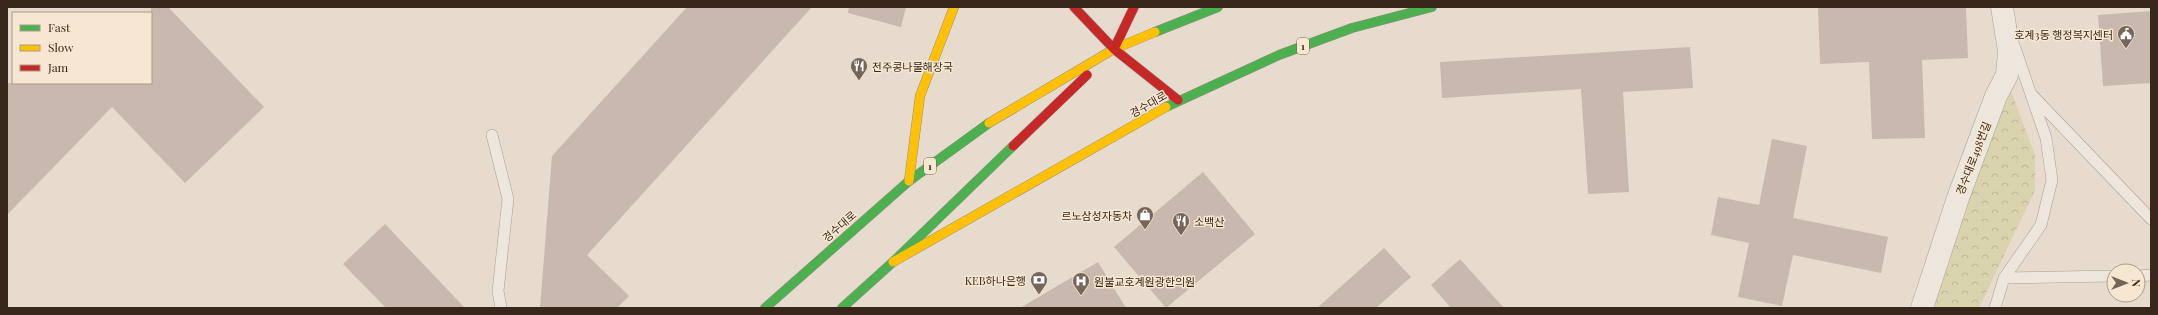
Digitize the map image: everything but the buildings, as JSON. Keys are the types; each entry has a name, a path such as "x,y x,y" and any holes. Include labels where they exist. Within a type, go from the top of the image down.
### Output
{"main road":[{"path":"909,181 920,96 954,7"},
{"path":"1074,7 1114,49 1178,100"},
{"path":"1114,49 1134,7"},
{"name":"경수대로","path":"765,308 909,181 985,125 1114,49 1218,7"},
{"name":"경수대로","path":"893,262 1178,100 1279,55 1352,28 1432,7"},
{"name":"경수대로","path":"842,308 893,262 1114,49"}],"street":[{"name":"경수대로498번길","path":"1922,308 1958,198 1996,96 2007,75 2009,51 2002,8"}],"lane":[{"path":"1995,308 2004,278 2041,225 2052,180 2046,138 2029,92 2002,8"},
{"path":"2029,92 2151,219"},
{"path":"492,135 508,199 498,291 501,308"},
{"path":"2004,278 2106,276"}],"green space":[{"path":"2011,91 2035,155 2035,190 1979,308 1933,308 1973,181"}],"traffic: fast":[{"path":"1155,32 1218,7"},
{"path":"1166,107 1279,55 1352,28 1432,7"},
{"path":"765,308 909,181 989,123"},
{"path":"842,308 893,262 1013,146"}],"traffic: slow":[{"path":"909,181 920,96 954,7"},
{"path":"989,123 1114,49 1155,32"},
{"path":"893,262 1166,107"}],"traffic: jam":[{"path":"1074,7 1114,49 1178,100"},
{"path":"1114,49 1134,7"},
{"path":"1013,146 1087,75"}],"place":[{"name":"호계3동 행정복지센터","path":"2126,49"},
{"name":"전주콩나물해장국","path":"859,81"},
{"name":"르노삼성자동차","path":"1145,230"},
{"name":"소백산","path":"1181,236"},
{"name":"KEB하나은행","path":"1039,295"},
{"name":"원불교호계원광한의원","path":"1081,296"}]}
